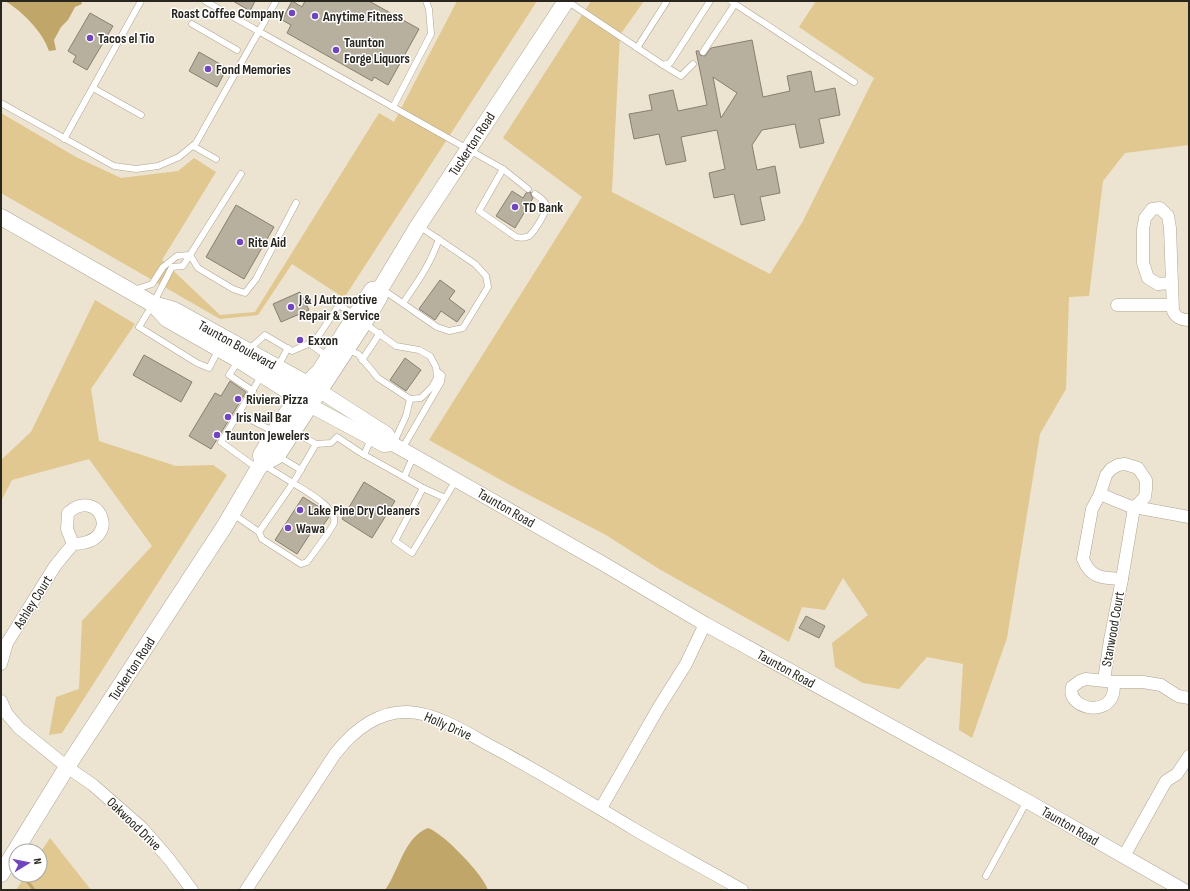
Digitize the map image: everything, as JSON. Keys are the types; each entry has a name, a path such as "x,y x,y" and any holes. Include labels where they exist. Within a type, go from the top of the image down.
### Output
{"main road":[{"name":"Tuckerton Road","path":"314,388 319,372 328,357 380,296 380,289 418,226 566,1"},
{"name":"Taunton Boulevard","path":"1,217 153,304 174,310 243,356 262,374 305,402"},
{"name":"Taunton Boulevard","path":"153,304 167,319 220,349 277,367 314,388"},
{"name":"Tuckerton Road","path":"277,456 292,431 305,402 314,388 346,349 360,319"},
{"name":"Tuckerton Road","path":"1,874 67,767 224,527 260,466 261,456 275,432 305,402"},
{"path":"260,466 277,456"}],"street":[{"path":"1171,283 1158,284 1148,278 1143,263 1143,229 1145,218 1152,209 1160,208 1168,216 1170,228 1173,311 1175,316 1183,320 1189,320"},
{"path":"1117,305 1172,305"},
{"name":"Taunton Road","path":"314,388 387,434 403,449 705,624 1027,801 1183,890"},
{"name":"Taunton Road","path":"305,402 371,439 384,445 403,449"},
{"name":"Stanwood Court","path":"1122,579 1098,577 1086,566 1083,559 1092,509 1100,494 1106,475 1110,469 1118,465 1132,465 1138,468 1146,480 1145,497 1134,508 1122,579 1110,640 1109,681 1143,682 1161,685 1178,696 1189,698"},
{"path":"1100,494 1111,500 1134,508 1189,517"},
{"name":"Ashley Court","path":"1,664 7,643 55,566 73,544"},
{"path":"601,808 686,664 705,624"},
{"path":"1,701 6,714 19,728 67,767"},
{"name":"Holly Drive","path":"246,890 327,765 342,745 370,721 406,712 428,715 533,768 634,829 742,890"},
{"path":"1124,856 1166,781 1177,774 1189,756"},
{"name":"Oakwood Drive","path":"67,767 93,785 142,828 170,859 192,890"}],"lane":[{"path":"64,139 141,1"},
{"path":"205,1 503,169 528,189"},
{"path":"1,103 114,166 128,169 151,167 165,163 179,157 196,143 276,1"},
{"path":"394,107 431,34 429,9 426,1"},
{"path":"566,1 681,76 693,64"},
{"path":"637,48 667,1"},
{"path":"663,65 670,63 710,1"},
{"path":"703,52 733,2 854,82"},
{"path":"192,24 237,50"},
{"path":"93,88 141,115"},
{"path":"193,146 216,159"},
{"path":"503,169 479,211 516,237 526,237 530,235 546,211 544,201 535,194"},
{"path":"220,349 209,368 197,363 138,327 153,304 172,267 183,266 241,174"},
{"path":"190,255 198,268 233,289 245,293 256,279 296,203"},
{"path":"380,289 437,327 449,330 463,328 488,287 486,276 475,264 418,226"},
{"path":"403,303 423,275 433,257 438,239"},
{"path":"131,291 152,284 163,267 177,256 190,255"},
{"path":"253,391 229,375 243,356 265,335 292,351 310,344 315,341 339,305 380,333 396,346 420,350 430,356 436,367 438,378 422,398 410,399 378,378 358,354 346,349"},
{"path":"362,360 380,333"},
{"path":"310,344 328,357"},
{"path":"277,367 288,348"},
{"path":"403,449 441,382 443,377 436,371"},
{"path":"231,513 259,532 262,539 301,564 307,562 334,523 333,514 327,506 294,483 260,466 221,442 262,374"},
{"path":"404,477 403,449 406,416 410,399"},
{"path":"239,414 275,432"},
{"path":"292,431 316,444 331,443 337,438 342,424"},
{"path":"337,438 423,488 445,498"},
{"path":"364,455 371,439"},
{"path":"259,532 294,483 316,444"},
{"path":"277,456 301,470"},
{"path":"423,488 395,541 412,553 456,480"},
{"path":"986,876 1027,801"}],"shaded area":[{"path":"5,1 81,1 82,4 75,7 68,20 61,27 54,40 56,50 49,51 37,29 25,16"},
{"path":"457,1 537,1 344,298 292,264 258,315 220,319 1,193 1,113 76,157 121,178 178,171 194,158 216,172 162,260 220,315 255,312 379,113 394,122"},
{"path":"591,1 644,1 620,35 612,192 770,274 803,221 874,78 799,27 816,1 1189,1 1189,145 1125,153 1103,181 1089,296 1069,297 1066,389 1040,434 1007,638 972,738 959,730 963,664 927,657 899,689 863,683 835,667 832,643 868,615 843,578 825,610 802,607 789,642 659,569 606,535 508,484 429,440 582,197 503,138"},
{"path":"95,300 135,324 91,389 99,441 176,466 213,465 227,475 62,733 49,735 56,697 79,689 82,621 152,546 89,459 12,480 1,501 1,460 31,432"},
{"path":"428,828 435,831 462,855 479,874 488,890 385,890 413,839 420,832"},
{"path":"50,838 91,890 16,890 21,883 48,883 48,843 47,843"}],"building":[{"path":"233,1 255,1 250,11"},
{"path":"292,1 302,7 305,1 369,1 419,29 388,85 374,77 372,81 287,33 291,25 282,20"},
{"name":"Tacos el Tio","path":"90,13 113,26 87,70 73,62 76,56 68,51"},
{"path":"752,40 763,97 790,91 787,76 811,71 815,92 835,88 840,115 819,119 824,143 800,148 795,124 762,130 752,145 757,170 775,166 780,193 760,197 765,220 741,225 734,194 714,198 709,173 725,169 717,130 681,137 686,161 666,165 659,134 634,139 629,114 652,110 649,95 673,90 678,111 707,105 696,51 699,51 700,55 705,56 711,48","holes":["713,77 737,93 721,118"]},
{"name":"Fond Memories","path":"199,52 227,68 217,87 189,71"},
{"name":"TD Bank","path":"512,191 523,198 526,193 531,192 533,198 515,228 496,216"},
{"name":"Rite Aid","path":"236,205 274,227 244,279 206,257"},
{"path":"440,280 455,291 449,299 465,311 457,322 441,311 435,320 419,309"},
{"name":"J & J Automotive Repair & Service","path":"300,292 309,310 281,322 273,304"},
{"path":"144,355 192,382 181,402 133,375"},
{"path":"405,358 421,370 406,391 390,380"},
{"path":"230,381 246,392 211,449 189,436 215,393 221,396"},
{"path":"364,482 395,501 372,538 342,519"},
{"path":"303,497 324,510 329,517 317,534 312,531 297,554 275,540"},
{"path":"806,616 825,626 819,638 799,628"}],"waterway":[{"path":"29,883 34,890"}],"place":[{"name":"Roast Coffee Company","path":"292,13"},
{"name":"Anytime Fitness","path":"315,16"},
{"name":"Tacos el Tio","path":"90,38"},
{"name":"Taunton Forge Liquors","path":"336,50"},
{"name":"Fond Memories","path":"208,69"},
{"name":"TD Bank","path":"515,207"},
{"name":"Rite Aid","path":"240,242"},
{"name":"J & J Automotive Repair & Service","path":"291,307"},
{"name":"Exxon","path":"300,340"},
{"name":"Riviera Pizza","path":"238,399"},
{"name":"Iris Nail Bar","path":"228,417"},
{"name":"Taunton Jewelers","path":"217,435"},
{"name":"Lake Pine Dry Cleaners","path":"300,510"},
{"name":"Wawa","path":"288,528"}]}
